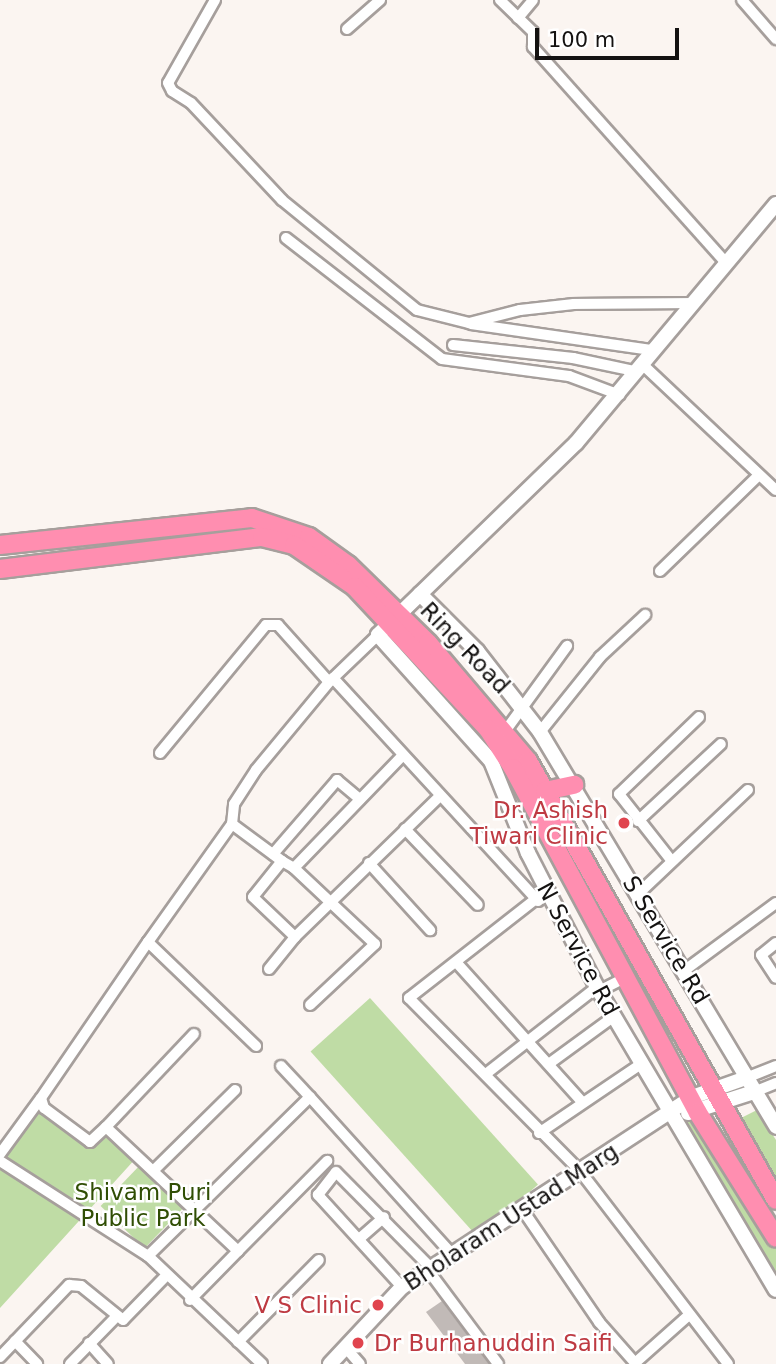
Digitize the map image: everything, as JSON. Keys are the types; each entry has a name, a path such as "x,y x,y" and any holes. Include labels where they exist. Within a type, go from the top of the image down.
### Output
{"highway":[{"name":"Ring Road","path":"0,545 252,518 309,537 488,729 513,768 695,1105 776,1238"},
{"name":"Ring Road","path":"0,569 262,537 294,545 355,587 389,624 506,730 545,791 776,1200"},
{"path":"545,791 574,786"}],"street":[{"path":"215,0 173,72 168,83 172,92 191,103 282,200 384,287 429,315 651,349"},
{"path":"347,29 380,0"},
{"path":"500,0 533,32 533,47 727,264"},
{"path":"519,18 533,0"},
{"path":"742,0 776,39"},
{"path":"0,1154 232,824 233,804 256,770 331,680 620,395 651,349 776,204"},
{"path":"286,238 442,359 569,376 620,395"},
{"path":"469,323 520,310 574,304 691,303"},
{"path":"453,345 638,367 776,490"},
{"path":"660,571 759,474"},
{"name":"S Service Rd","path":"420,594 477,651 540,732 639,893 776,1127"},
{"path":"540,732 600,657 645,615"},
{"name":"N Service Rd","path":"389,624 491,761 542,896 776,1290"},
{"path":"160,753 267,625 278,625 440,796 542,896 409,998 487,1073 539,1133 580,1171 688,1316 728,1364"},
{"path":"506,730 567,646"},
{"path":"671,860 638,821 621,791 699,717"},
{"path":"638,821 721,744"},
{"path":"295,868 402,756"},
{"path":"295,937 253,897 277,857 337,780 360,799"},
{"path":"639,893 748,790"},
{"path":"269,970 295,937 440,796"},
{"path":"232,824 295,868 375,944 310,1005"},
{"path":"405,829 478,905"},
{"path":"369,863 430,930"},
{"path":"685,970 776,903"},
{"path":"148,942 256,1046"},
{"path":"776,943 761,955 776,978"},
{"path":"456,962 550,1063 581,1101"},
{"path":"487,1073 528,1039 598,989 625,978"},
{"path":"550,1063 613,1017"},
{"path":"41,1098 44,1108 90,1142 194,1034"},
{"path":"539,1133 581,1101 640,1063"},
{"path":"281,1066 452,1254"},
{"path":"695,1105 716,1097 746,1078 776,1066"},
{"path":"716,1097 754,1092 776,1083"},
{"path":"154,1170 235,1090"},
{"path":"148,1256 310,1097"},
{"name":"Bholaram Ustad Marg","path":"330,1364 402,1287 672,1113 695,1105"},
{"path":"106,1127 197,1210 237,1251"},
{"path":"0,1161 148,1256 164,1277 262,1364"},
{"path":"191,1300 327,1161"},
{"path":"402,1287 318,1195 336,1171 384,1217 429,1269 498,1364"},
{"path":"522,1209 599,1322 636,1364 688,1316"},
{"path":"359,1239 384,1217"},
{"path":"237,1342 319,1260"},
{"path":"0,1357 51,1300 74,1284 116,1318 123,1320 164,1277"},
{"path":"70,1364 116,1318"},
{"path":"15,1341 37,1364"},
{"path":"89,1343 108,1364"},
{"path":"346,1348 360,1364"}],"green space":[{"path":"370,998 538,1185 479,1238 311,1052"},
{"path":"38,1107 86,1145 109,1134 137,1157 0,1308 0,1163"},
{"path":"757,1110 776,1140 776,1177 737,1120"},
{"path":"695,1120 776,1248 776,1278 683,1121"},
{"name":"Shivam Puri Public Park","path":"143,1162 187,1204 145,1248 101,1206"}],"building":[{"path":"442,1301 489,1364 465,1364 426,1312"}],"place":[{"name":"Dr. Ashish Tiwari Clinic","path":"624,823"},
{"name":"V S Clinic","path":"378,1305"},
{"name":"Dr Burhanuddin Saifi","path":"358,1343"}]}
